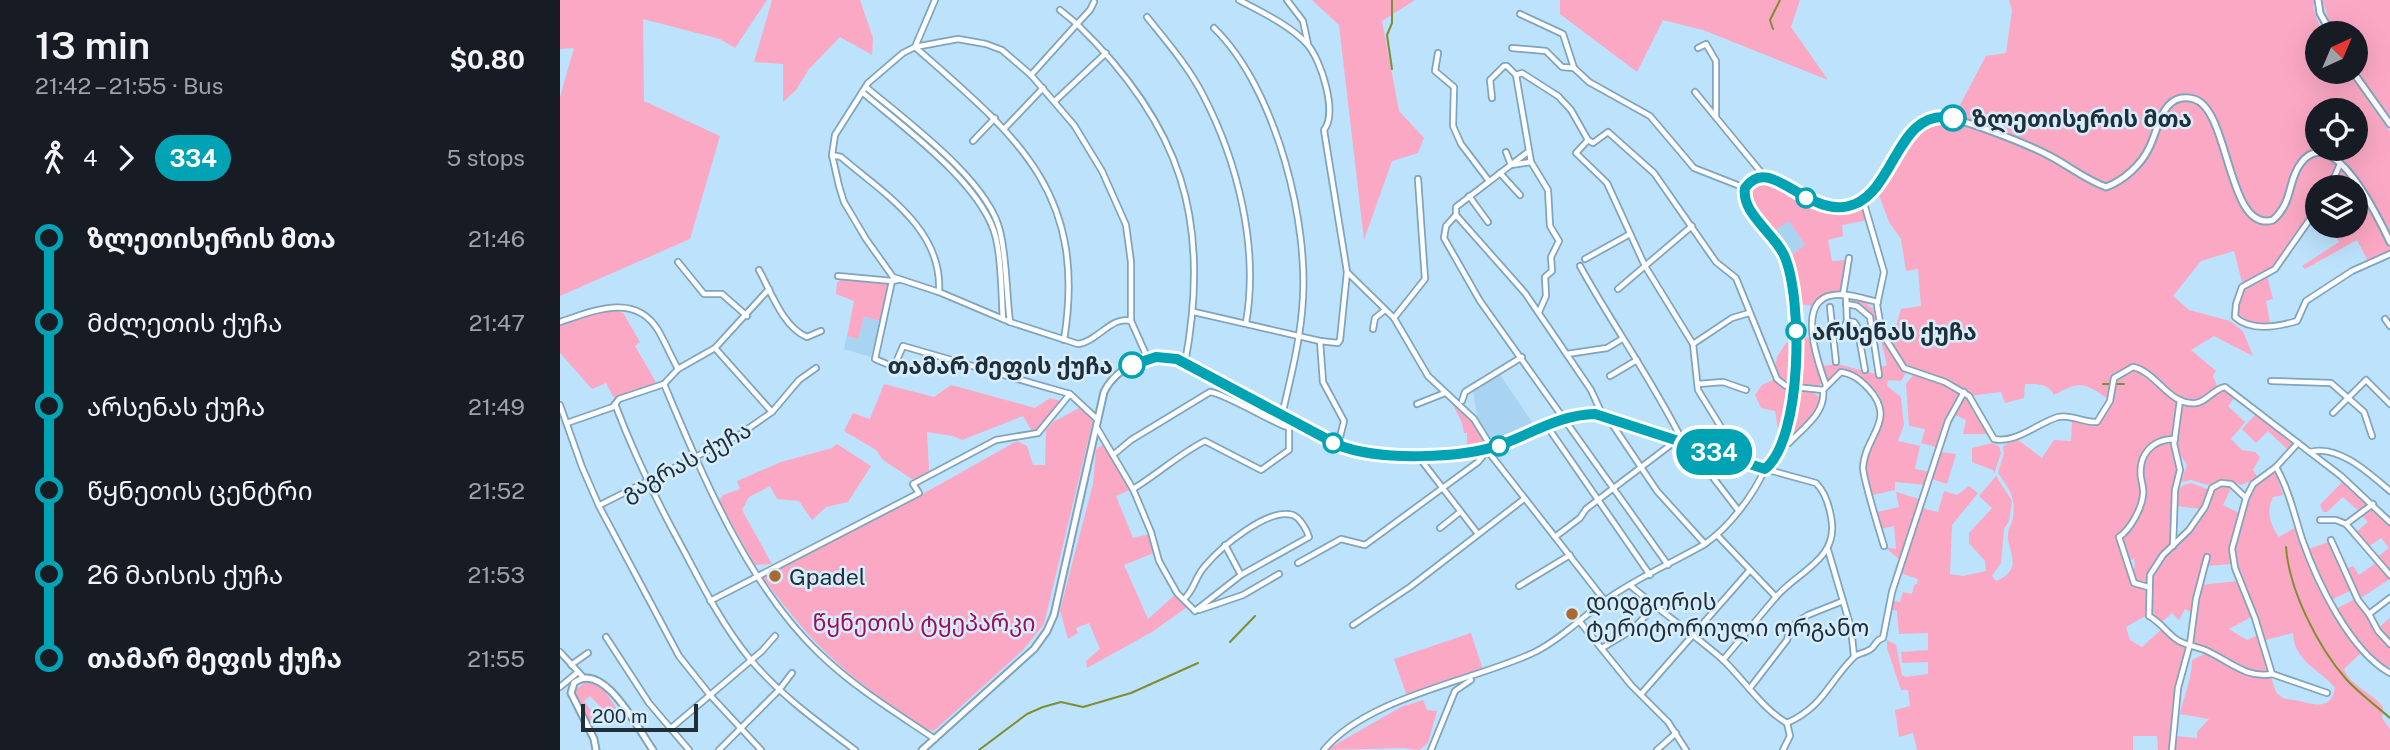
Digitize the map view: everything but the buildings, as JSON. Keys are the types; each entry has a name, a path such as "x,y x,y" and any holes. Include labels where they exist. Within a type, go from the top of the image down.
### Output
{"main road":[{"path":"2318,0 2324,21"},
{"path":"2362,84 2390,124"},
{"path":"922,750 1034,649 1052,622 1104,392 1111,380 1136,363 1166,357 1185,363 1282,415 1291,424 1364,454 1418,455 1489,450 1567,419 1602,414 1765,469 1775,459 1783,443 1794,388 1796,298 1791,275 1774,238 1746,206 1745,188 1754,178 1765,177 1777,180 1820,205 1841,209 1863,200 1917,126 1935,117 1953,118 2032,148 2106,187 2138,165 2149,149 2164,110 2173,101 2191,97 2199,100 2211,111 2230,170 2254,217 2267,222 2273,220 2286,205 2295,173 2305,158 2324,152 2340,164 2363,191 2390,242"},
{"path":"596,750 594,739 571,693 574,683 583,677 596,678 607,686 653,750"}],"street":[{"path":"915,47 935,0"},
{"path":"1239,0 1308,45"},
{"path":"1194,312 1320,341 1338,343 1340,340 1347,272 1324,130 1331,110 1326,88 1308,45 1303,21 1287,0"},
{"path":"1031,75 1090,10 1094,2"},
{"path":"1060,10 1106,52 1144,102 1175,162 1191,235 1196,275 1194,312 1185,363"},
{"path":"1520,14 1563,34 1574,68 1596,87 1650,116 1694,168 1745,188"},
{"path":"1147,17 1174,50 1202,93 1230,159 1250,252 1250,304 1247,323"},
{"path":"1214,28 1248,70 1279,143 1296,209 1301,249 1302,311 1282,415"},
{"path":"895,281 888,275 844,202 832,155 835,135 864,89 887,65 915,47 958,39 986,44 1002,50 1043,88 1074,125 1102,171 1126,225 1131,262 1131,321 1148,359"},
{"path":"1698,48 1706,44 1716,57 1716,117"},
{"path":"915,47 1005,128 1047,186 1064,236 1068,313 1064,340"},
{"path":"1512,48 1546,51 1562,67 1574,68"},
{"path":"1055,102 1106,52"},
{"path":"1438,53 1435,71 1454,87 1453,126 1461,144 1489,181"},
{"path":"1492,98 1490,80 1507,66 1516,75 1528,151 1531,162 1548,191 1550,226 1559,241 1550,257 1552,271 1545,277 1546,296 1539,312"},
{"path":"1516,75 1521,74 1558,96 1571,110 1588,141 1593,143 1608,132 1654,173 1716,262 1736,278 1745,295 1749,313 1774,376 1786,386 1794,388 1824,388 1838,373 1853,374 1875,396 1880,404 1881,419 1863,464 1863,471 1884,546"},
{"path":"1005,128 1043,88"},
{"path":"864,89 970,185 992,209 999,229 1004,292 1003,319"},
{"path":"1695,92 1765,177"},
{"path":"973,142 995,118"},
{"path":"1588,141 1576,153 1607,183 1645,266 1693,344 1698,390 1743,462"},
{"path":"1528,151 1456,207 1456,215 1445,230 1444,238 1449,251 1480,301 1567,419 1668,565"},
{"path":"1506,152 1511,165"},
{"path":"832,155 841,157 898,204 917,225 936,258 940,277 939,292"},
{"path":"1511,165 1531,162"},
{"path":"2335,175 2340,164"},
{"path":"1500,173 1520,195"},
{"path":"1394,318 1425,279 1418,179"},
{"path":"1469,196 1488,222"},
{"path":"1863,200 1884,272 1878,302 1881,328 1904,368 1964,392 1976,405 1991,435 1999,440 2007,440 2040,424 2065,416 2097,422 2109,401 2113,378 2124,369 2133,367 2150,374 2180,400 2196,404 2218,388 2225,387 2310,452 2373,504 2390,522"},
{"path":"1456,215 1539,312 1591,390 1602,414"},
{"path":"1618,289 1692,226"},
{"path":"2305,226 2275,269 2242,287 2235,317 2243,325 2283,325 2297,321 2306,301 2352,271 2390,254"},
{"path":"1585,258 1630,234"},
{"path":"1831,335 1842,331 1847,321 1844,295 1849,258"},
{"path":"678,262 704,294 720,293 747,316"},
{"path":"1555,537 1598,500 1680,442 1638,362 1580,266"},
{"path":"759,270 783,315 798,333 807,337 821,331"},
{"path":"1347,272 1394,318 1428,376 1474,419 1489,450 1524,499 1605,601"},
{"path":"838,276 895,281 939,292 1010,322 1064,340 1087,343 1120,320 1131,321"},
{"path":"895,281 875,359 894,367 904,346 1070,394 1097,424 1133,489 1152,531 1159,561 1177,593 1185,598 1195,611"},
{"path":"567,422 613,407 626,397 664,384 678,369 715,348 769,289"},
{"path":"1004,292 1010,322"},
{"path":"1783,443 1789,443 1824,404 1824,388 1811,329 1814,307 1826,297 1844,295 1878,302"},
{"path":"1846,304 1857,306 1870,317 1879,375"},
{"path":"560,322 607,308 628,307 639,310 657,330 678,369"},
{"path":"1830,307 1836,362"},
{"path":"1373,329 1375,318 1385,310"},
{"path":"1693,344 1732,318 1749,313"},
{"path":"2385,319 2390,326"},
{"path":"1847,321 1853,321 1857,326 1865,370"},
{"path":"1567,355 1607,348 1622,339"},
{"path":"1320,341 1323,382 1344,421 1338,445"},
{"name":"გაგრას ქუჩა","path":"599,506 739,435 772,412 715,348"},
{"path":"1462,401 1465,392 1522,357"},
{"path":"1610,376 1638,362"},
{"path":"772,412 799,380 816,368"},
{"path":"2333,413 2366,380 2390,404"},
{"path":"2271,381 2326,381 2349,397 2364,412 2372,436"},
{"path":"1698,384 1723,382 1746,390"},
{"path":"664,384 695,458 758,575 787,618 820,654 861,689 934,739"},
{"path":"1787,723 1800,717 1822,699 1854,656 1865,653 1884,638 1892,592 1948,421 1964,392"},
{"path":"1113,455 1131,440 1210,393 1218,393 1251,411 1291,424 1289,450 1261,470 1205,441 1162,467 1154,476 1133,489"},
{"path":"1417,404 1445,393"},
{"path":"710,601 919,493 913,484 996,440 1038,433 1070,394"},
{"path":"2173,546 2175,490 2180,470 2174,449 2180,400"},
{"path":"615,404 647,481 710,601 751,660 779,690 855,750"},
{"path":"560,405 599,506 679,656 710,695 761,750"},
{"path":"1612,418 1612,424 1657,491 1705,544"},
{"path":"1547,426 1650,575"},
{"path":"2148,587 2134,583 2119,537 2126,532 2144,494 2141,460 2148,448 2168,439 2175,439"},
{"path":"2272,674 2255,618 2235,568 2232,549 2246,498 2253,484 2276,467 2298,443"},
{"path":"2310,452 2322,448 2333,452 2361,468 2390,491"},
{"path":"1703,449 1698,458 1738,510"},
{"path":"1298,563 1341,539 1365,545 1442,490 1483,458 1489,450"},
{"path":"1418,455 1478,534"},
{"path":"2276,467 2286,484 2306,551 2344,626 2366,656 2390,673"},
{"path":"1431,750 1455,691 1461,685 1538,650 1580,622 1605,601 1705,544 1717,535 1738,510 1765,469 1816,483 1821,488 1833,525 1828,550 1851,628 1854,656"},
{"path":"2246,498 2231,484 2216,485 2189,530 2163,555 2150,575 2149,616 2161,622 2180,642 2214,654 2235,668 2259,676 2272,674 2326,693"},
{"path":"1353,625 1410,587 1524,499"},
{"path":"2346,524 2373,504"},
{"path":"1440,528 1461,512"},
{"path":"1185,598 1195,588 1196,578 1203,567 1225,545 1263,520 1291,514 1304,527 1309,537 1241,575 1195,611"},
{"path":"2319,520 2336,520 2346,524 2390,575"},
{"path":"1717,535 1776,597"},
{"path":"2331,540 2358,600 2390,644"},
{"path":"1225,545 1241,575"},
{"path":"1723,660 1776,597 1828,550"},
{"path":"1519,586 1570,555"},
{"path":"2172,750 2178,688 2190,644 2196,599 2207,556"},
{"path":"1642,693 1750,570"},
{"path":"1195,611 1243,595 1279,573"},
{"path":"1631,586 1723,660 1778,718 1787,723 1790,736 1783,750"},
{"path":"2369,614 2390,598"},
{"path":"1749,688 1787,640 1790,629 1797,622 1843,601"},
{"path":"1602,648 1639,624 1656,605"},
{"path":"1580,622 1631,685 1642,693 1676,733 1686,750"},
{"path":"670,729 775,639 775,636"},
{"path":"606,637 649,703 690,750"},
{"path":"560,652 583,677"},
{"path":"571,665 587,653"},
{"path":"560,687 578,672"},
{"path":"719,750 779,690 792,673"},
{"path":"1324,750 1348,729 1391,706 1483,674"},
{"path":"1657,750 1676,733"}],"shaded area":[{"path":"1789,220 1805,245 1788,257 1773,232"},
{"path":"864,317 881,321 871,357 844,349 847,336 858,339"},
{"path":"1498,372 1536,428 1494,443 1477,417 1473,390"}],"green space":[{"path":"560,0 767,0 735,48 720,39 643,19 644,101 720,136 690,239 560,296 560,97 574,48 560,49"},
{"path":"772,0 860,0 873,38 872,55 840,37 809,69 796,90 783,102 783,64 754,62"},
{"path":"1312,0 1415,0 1382,21 1399,111 1424,138 1418,153 1392,161 1364,240 1339,25"},
{"path":"1560,0 1800,0 1791,27 1828,80 1703,30 1663,20 1637,72 1560,14"},
{"path":"2009,0 2314,0 2313,7 2318,21 2305,21 2305,84 2356,84 2366,98 2305,98 2305,161 2368,161 2368,101 2390,132 2390,240 2384,230 2390,242 2390,254 2368,261 2357,240 2305,269 2302,266 2339,242 2337,238 2368,238 2368,175 2305,175 2305,222 2275,267 2243,286 2234,251 2201,261 2173,296 2189,310 2230,321 2243,331 2253,356 2214,336 2191,350 2216,371 2213,376 2218,388 2196,403 2185,402 2170,394 2179,402 2174,438 2147,446 2143,453 2140,465 2142,494 2137,512 2118,537 2134,585 2146,588 2149,604 2147,615 2126,627 2130,640 2142,647 2163,628 2180,644 2188,644 2189,648 2170,750 2158,750 2157,736 2133,736 2133,750 1917,750 1913,733 1899,737 1895,710 1910,706 1908,690 1901,690 1887,648 1887,640 1896,645 1902,675 1906,677 1928,674 1928,662 1902,663 1901,652 1928,650 1928,633 1899,634 1897,611 1890,609 1893,601 1900,602 1903,592 1912,594 1914,585 1917,584 1918,579 1900,573 1922,508 1938,512 1944,491 1957,495 1969,486 1978,493 1952,525 1950,574 1963,576 1986,571 1985,561 1969,543 1969,533 1992,508 1979,496 1996,476 2012,501 2009,521 2004,529 2001,563 1992,576 1996,581 2005,576 2012,565 2008,534 2014,505 2006,484 1998,473 2004,453 2003,446 2017,439 2042,458 2054,440 2071,441 2072,421 2068,418 2093,424 2101,419 2106,413 2118,375 2111,384 2108,399 2082,385 2070,387 2054,395 2045,386 2025,384 2024,398 2005,403 2001,392 1969,396 1945,382 1904,368 1889,338 1893,336 1901,309 1921,306 1918,269 1906,271 1901,239 1889,222 1876,187 1906,139 1916,129 1927,121 1953,118 1986,56 2006,53 2012,10"},
{"path":"2322,0 2390,0 2390,122 2365,84 2368,84 2368,21 2330,21"},
{"path":"1760,180 1775,182 1814,205 1826,208 1841,208 1861,203 1868,220 1842,225 1843,236 1828,240 1832,261 1847,260 1841,293 1825,296 1813,306 1799,304 1788,257 1805,245 1789,221 1773,232 1750,209 1748,189"},
{"path":"2267,276 2273,299 2266,301 2270,323 2253,325 2239,319 2237,308 2243,290"},
{"path":"842,279 890,284 881,321 864,317 858,339 847,336 854,301 836,294 837,283"},
{"path":"1850,297 1863,301 1873,309 1879,328 1897,361 1907,371 1901,381 1888,380 1887,386 1901,397 1904,425 1898,441 1920,446 1915,469 1931,472 1927,485 1895,482 1895,490 1873,495 1865,475 1865,464 1882,424 1884,407 1878,393 1857,374 1837,370 1827,382 1823,366 1837,364 1883,374 1881,367 1887,365 1881,341 1876,341 1868,312 1850,302"},
{"path":"600,312 623,313 640,342 635,346 657,384 615,400 606,383 592,389 560,353 560,326"},
{"path":"1799,337 1811,338 1823,381 1818,388 1797,385"},
{"path":"1793,341 1791,393 1782,437 1775,411 1761,408 1755,395 1762,385 1773,380 1777,357 1786,343"},
{"path":"1914,374 1942,382 1962,393 1939,448 1921,443 1925,429 1909,426 1906,384"},
{"path":"884,384 934,397 951,385 1035,408 1050,398 1061,401 1039,431 1033,433 1023,416 962,440 927,432 929,471 915,481 883,460 876,450 844,431 853,413 870,419"},
{"path":"1797,390 1812,392 1822,399 1818,409 1787,439"},
{"path":"2227,390 2235,397 2228,406 2245,422 2231,439 2242,450 2255,452 2260,457 2253,470 2258,478 2241,485 2228,480 2211,486 2191,480 2181,482 2187,465 2176,448 2182,404 2198,405 2218,391"},
{"path":"1964,395 1975,408 1987,434 1963,434 1966,420 1953,414"},
{"path":"1449,397 1473,421 1485,441 1480,446 1467,448 1467,433 1464,433"},
{"name":"წყნეთის ტყეპარკი","path":"1081,407 1093,420 1044,624 1023,650 934,731 915,723 839,664 793,616 762,576 921,495 1017,441 1027,446 1033,465 1045,465 1046,430 1053,422"},
{"path":"2256,414 2296,444 2289,451 2268,431 2256,443 2242,429"},
{"path":"2170,441 2177,473 2172,546 2152,568 2146,584 2135,583 2129,567 2135,568 2134,558 2128,562 2121,538 2133,525 2143,502 2146,454 2158,444"},
{"path":"1106,443 1130,490 1116,496 1133,538 1150,534 1156,552 1124,565 1148,619 1177,593 1190,605 1152,632 1087,668 1086,661 1100,649 1089,623 1076,628 1078,633 1068,639 1060,610 1093,484 1096,449"},
{"path":"1992,443 1999,446 2001,453 1994,474 1993,470 1972,462 1972,448"},
{"path":"837,444 871,466 848,502 826,507 812,520 799,501 777,499 770,486 749,497 742,510 772,564 755,565 719,501 723,495 740,489 737,481 781,462 832,448"},
{"path":"1940,452 1956,454 1947,484 1932,479"},
{"path":"2275,471 2283,495 2273,497 2270,518 2279,537 2296,527 2303,551 2331,541 2352,590 2327,602 2332,611 2355,599 2376,630 2390,618 2390,666 2387,669 2364,650 2344,669 2351,680 2383,707 2382,718 2390,729 2390,750 2173,750 2177,736 2197,738 2197,732 2209,719 2180,714 2192,660 2206,653 2245,673 2270,675 2276,691 2285,699 2320,705 2330,701 2333,696 2335,688 2303,658 2294,643 2293,633 2265,640 2241,580 2234,549 2247,499 2255,485"},
{"path":"2343,481 2371,504 2360,512 2343,497 2327,512 2323,512 2320,505"},
{"path":"2191,483 2210,490 2201,509 2176,506 2176,491"},
{"path":"2224,484 2232,486 2223,505 2239,513 2230,551 2232,564 2206,566 2209,556 2206,555 2192,613 2185,609 2179,620 2172,613 2162,622 2151,615 2152,575 2163,558 2193,528 2214,490"},
{"path":"1896,492 1923,500 1902,562 1885,547 1896,549 1894,526 1880,529 1877,512 1899,507"},
{"path":"2373,506 2390,524 2390,572 2377,557 2389,548 2381,538 2368,547 2356,532 2368,522 2361,515"},
{"path":"2377,562 2390,579 2359,599 2346,569 2353,566 2359,575"},
{"path":"2237,581 2253,616 2229,629 2247,640 2258,635 2269,673 2249,672 2193,642 2201,585"},
{"path":"1471,633 1483,670 1407,696 1394,659"},
{"path":"588,681 602,687 617,709 604,717 598,708 600,706 590,696 584,701 599,721 592,725 577,700 576,689"},
{"path":"1423,700 1427,710 1437,711 1428,743 1419,750 1326,750 1401,707"}],"waterway":[{"path":"1392,0 1392,23 1387,35 1392,69"},
{"path":"1773,29 1770,20 1780,0"},
{"path":"2103,384 2124,384"},
{"path":"2286,547 2288,564 2299,599 2325,651 2346,679 2390,718"},
{"path":"1230,642 1255,616"},
{"path":"979,750 1027,714 1043,707 1061,702 1083,707 1131,693 1198,663"}],"bus line":[{"name":"334","path":"1132,365 1156,357 1177,359 1338,445 1364,454 1395,456 1475,452 1567,419 1595,414 1765,469 1775,459 1783,443 1792,400 1796,298 1784,255 1774,238 1746,206 1743,196 1745,188 1754,178 1769,177 1820,205 1841,209 1867,198 1917,126 1935,117 1953,118"}],"place":[{"name":"ზლეთისერის მთა","path":"1953,118"},
{"name":"არსენას ქუჩა","path":"1796,331"},
{"name":"თამარ მეფის ქუჩა","path":"1132,365"},
{"name":"Gpadel","path":"775,576"},
{"name":"დიდგორის ტერიტორიული ორგანო","path":"1572,614"}]}
